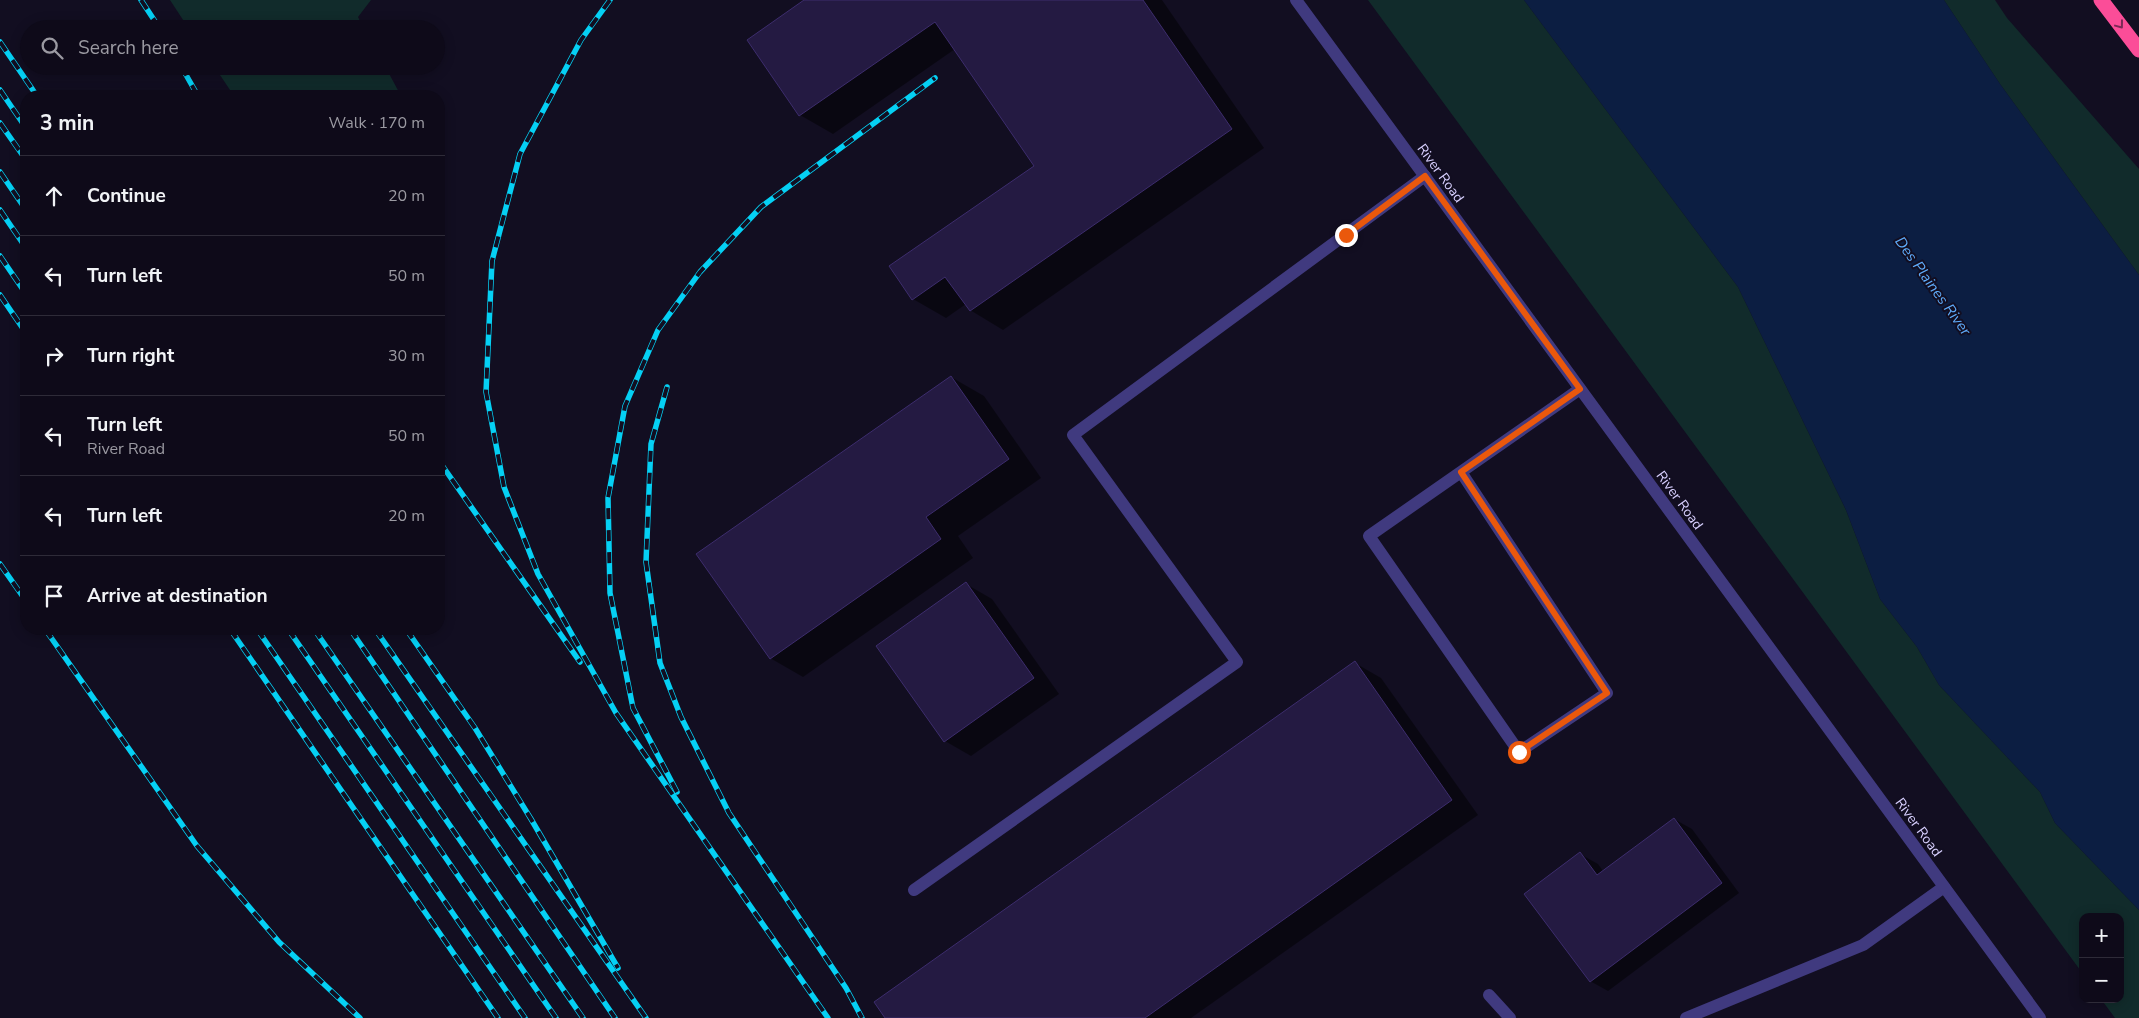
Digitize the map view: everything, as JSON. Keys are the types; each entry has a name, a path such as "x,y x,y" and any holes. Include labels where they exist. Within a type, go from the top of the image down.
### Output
{"highway":[{"path":"2101,0 2139,50"}],"street":[{"name":"River Road","path":"1296,0 2040,1018"},
{"path":"914,890 1237,662 1073,435 1425,176"},
{"path":"1461,472 1607,693 1519,752 1369,536 1580,389"},
{"path":"1686,1018 1863,945 1944,886"},
{"path":"1489,995 1510,1018"}],"green space":[{"path":"170,0 371,0 358,17 360,20 183,20"},
{"path":"1368,0 1524,0 1738,287 1846,510 1880,599 1917,647 1939,685 2040,792 2055,823 2139,910 2139,1018 2115,1018 2104,1003 2124,1003 2124,913 2079,913 2079,969"},
{"path":"1944,0 1995,0 2007,18 2139,169 2139,275 2000,84"},
{"path":"220,75 390,75 398,90 230,90"}],"water":[{"name":"Des Plaines River","path":"1524,0 1944,0 2000,84 2139,275 2139,910 2055,823 2040,792 1939,685 1917,647 1880,599 1846,510 1738,287"}],"building":[{"path":"804,0 1143,0 1232,129 970,311 945,277 912,300 889,266 1034,166 935,22 799,116 747,40"},
{"path":"951,376 1009,459 926,517 941,539 770,659 696,554"},
{"path":"966,582 1034,678 944,742 876,646"},
{"path":"1355,661 1452,800 1145,1018 885,1018 874,1002"},
{"path":"1674,818 1722,883 1590,982 1524,894 1580,852 1597,875"}],"railway":[{"path":"141,0 154,20"},
{"path":"610,0 581,40 520,154 492,261 486,392 504,487 538,574 616,713 828,1018"},
{"path":"0,42 20,71"},
{"path":"23,75 33,90"},
{"path":"186,75 195,90"},
{"path":"677,792 633,708 610,593 608,498 625,406 658,330 700,272 761,207 935,78"},
{"path":"0,90 20,119"},
{"path":"0,123 20,151"},
{"path":"0,172 20,201"},
{"path":"0,210 20,239"},
{"path":"0,256 20,285"},
{"path":"0,295 20,324"},
{"path":"667,387 651,444 646,562 660,663 681,717 729,813 846,988 862,1018"},
{"path":"445,470 580,662"},
{"path":"0,564 20,592"},
{"path":"49,635 197,846 279,942 360,1018"},
{"path":"234,635 498,1018"},
{"path":"261,635 525,1018"},
{"path":"292,635 556,1018"},
{"path":"318,635 583,1018"},
{"path":"354,635 615,1018"},
{"path":"379,635 646,1018"},
{"path":"410,635 475,728 531,819 618,968"}],"route":[{"path":"1346,235 1425,176 1580,389 1461,472 1607,693 1519,752"}]}
